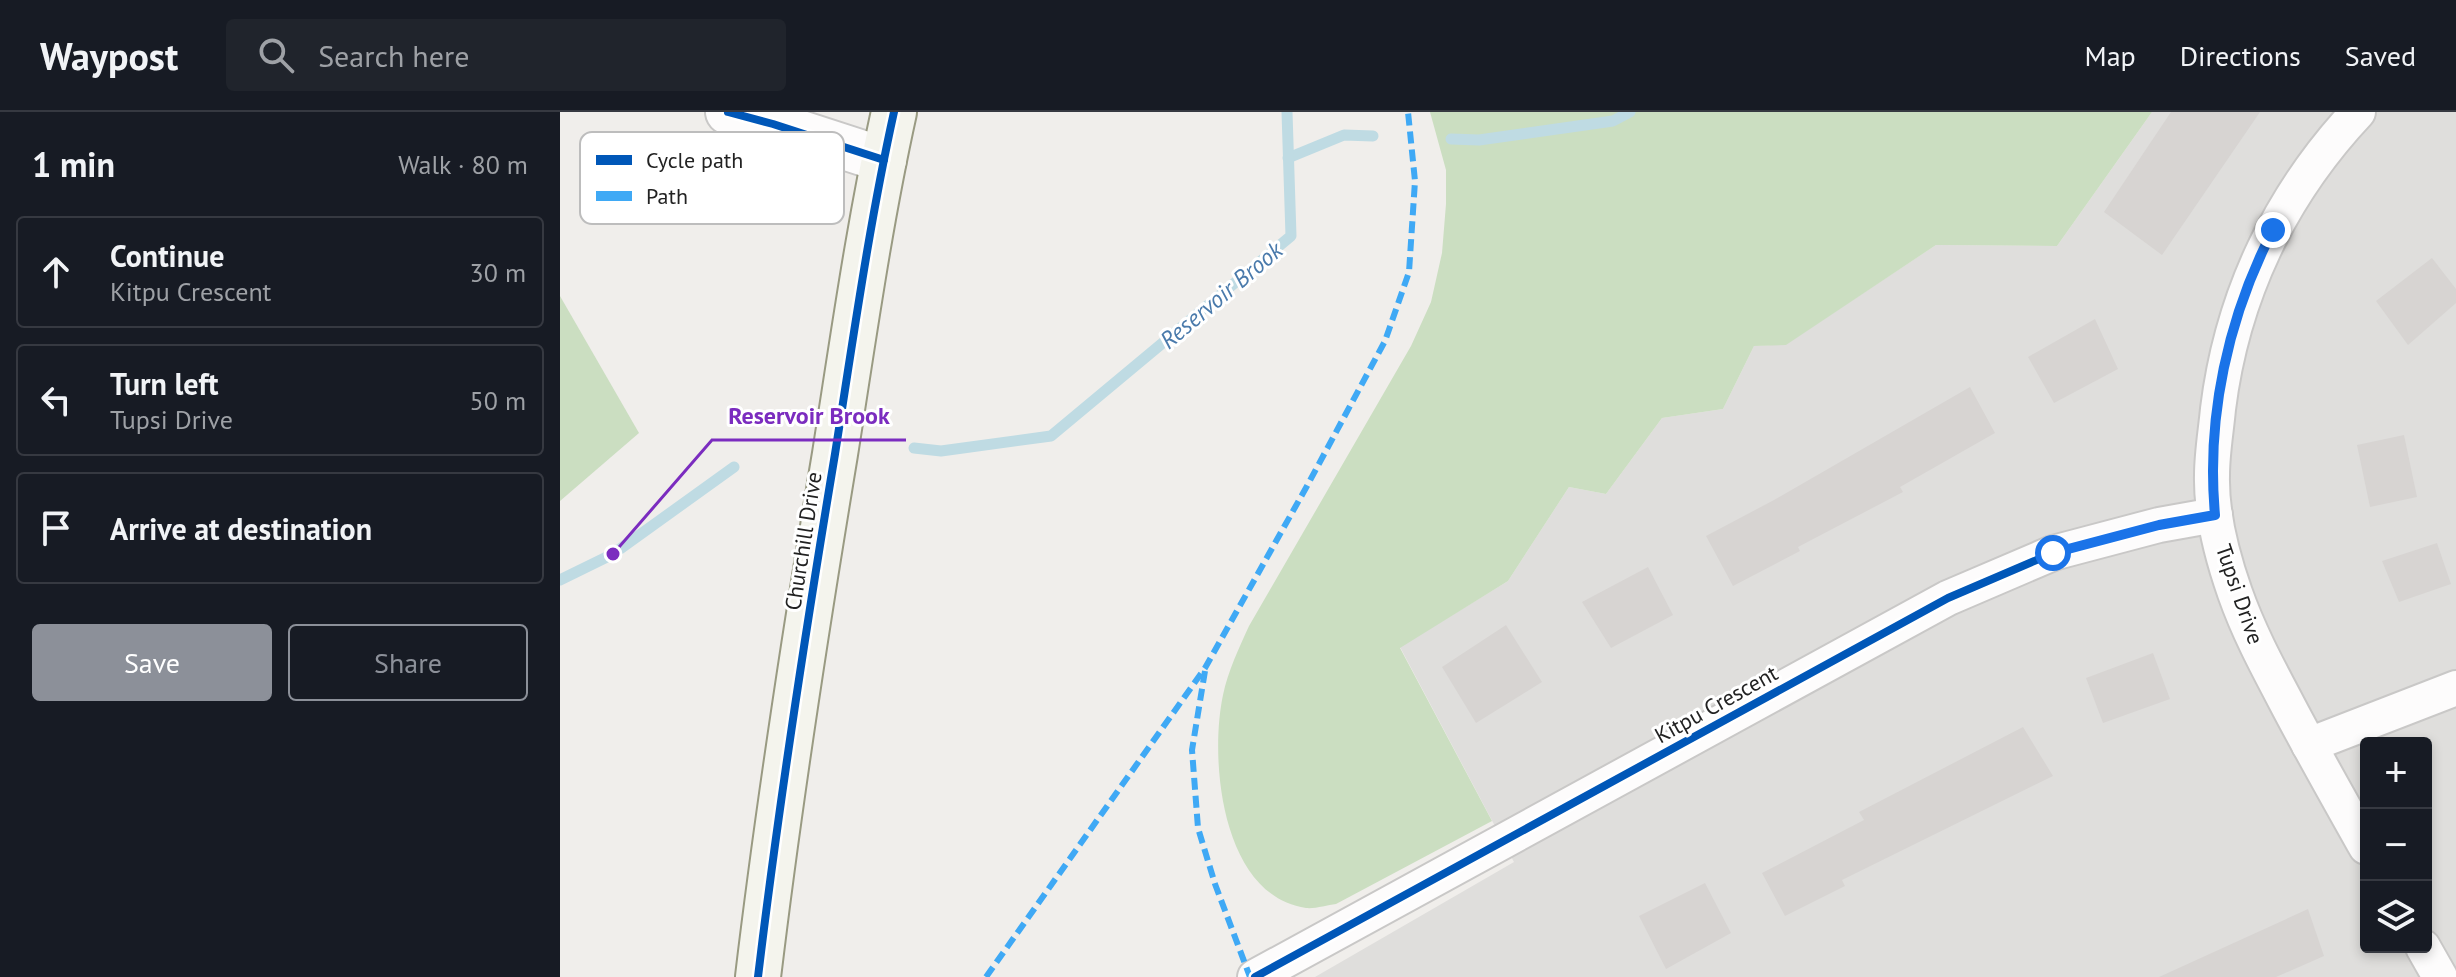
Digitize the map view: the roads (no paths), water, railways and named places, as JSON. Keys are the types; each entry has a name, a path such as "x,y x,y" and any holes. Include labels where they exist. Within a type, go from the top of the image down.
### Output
{"main road":[{"name":"Churchill Drive","path":"758,977 776,829 894,112"}],"street":[{"path":"728,112 798,132"},
{"name":"Tupsi Drive","path":"2358,112 2314,163 2258,258 2229,345 2217,418 2212,476 2215,515 2223,552 2244,615 2309,745 2360,836"},
{"path":"844,147 884,160"},
{"name":"Kitpu Crescent","path":"1255,977 1948,598 2053,553 2159,525 2215,515"},
{"path":"2309,745 2456,688"},
{"path":"2426,953 2440,977"}],"waterway":[{"name":"Reservoir Brook","path":"914,448 941,451 1051,436 1291,236 1287,112"},
{"path":"1451,139 1479,140 1613,121 1630,112"},
{"path":"1288,158 1344,135 1373,136"},
{"name":"Reservoir Brook","path":"560,580 613,554 734,467"}],"place":[{"name":"Reservoir Brook","path":"613,554"}]}
